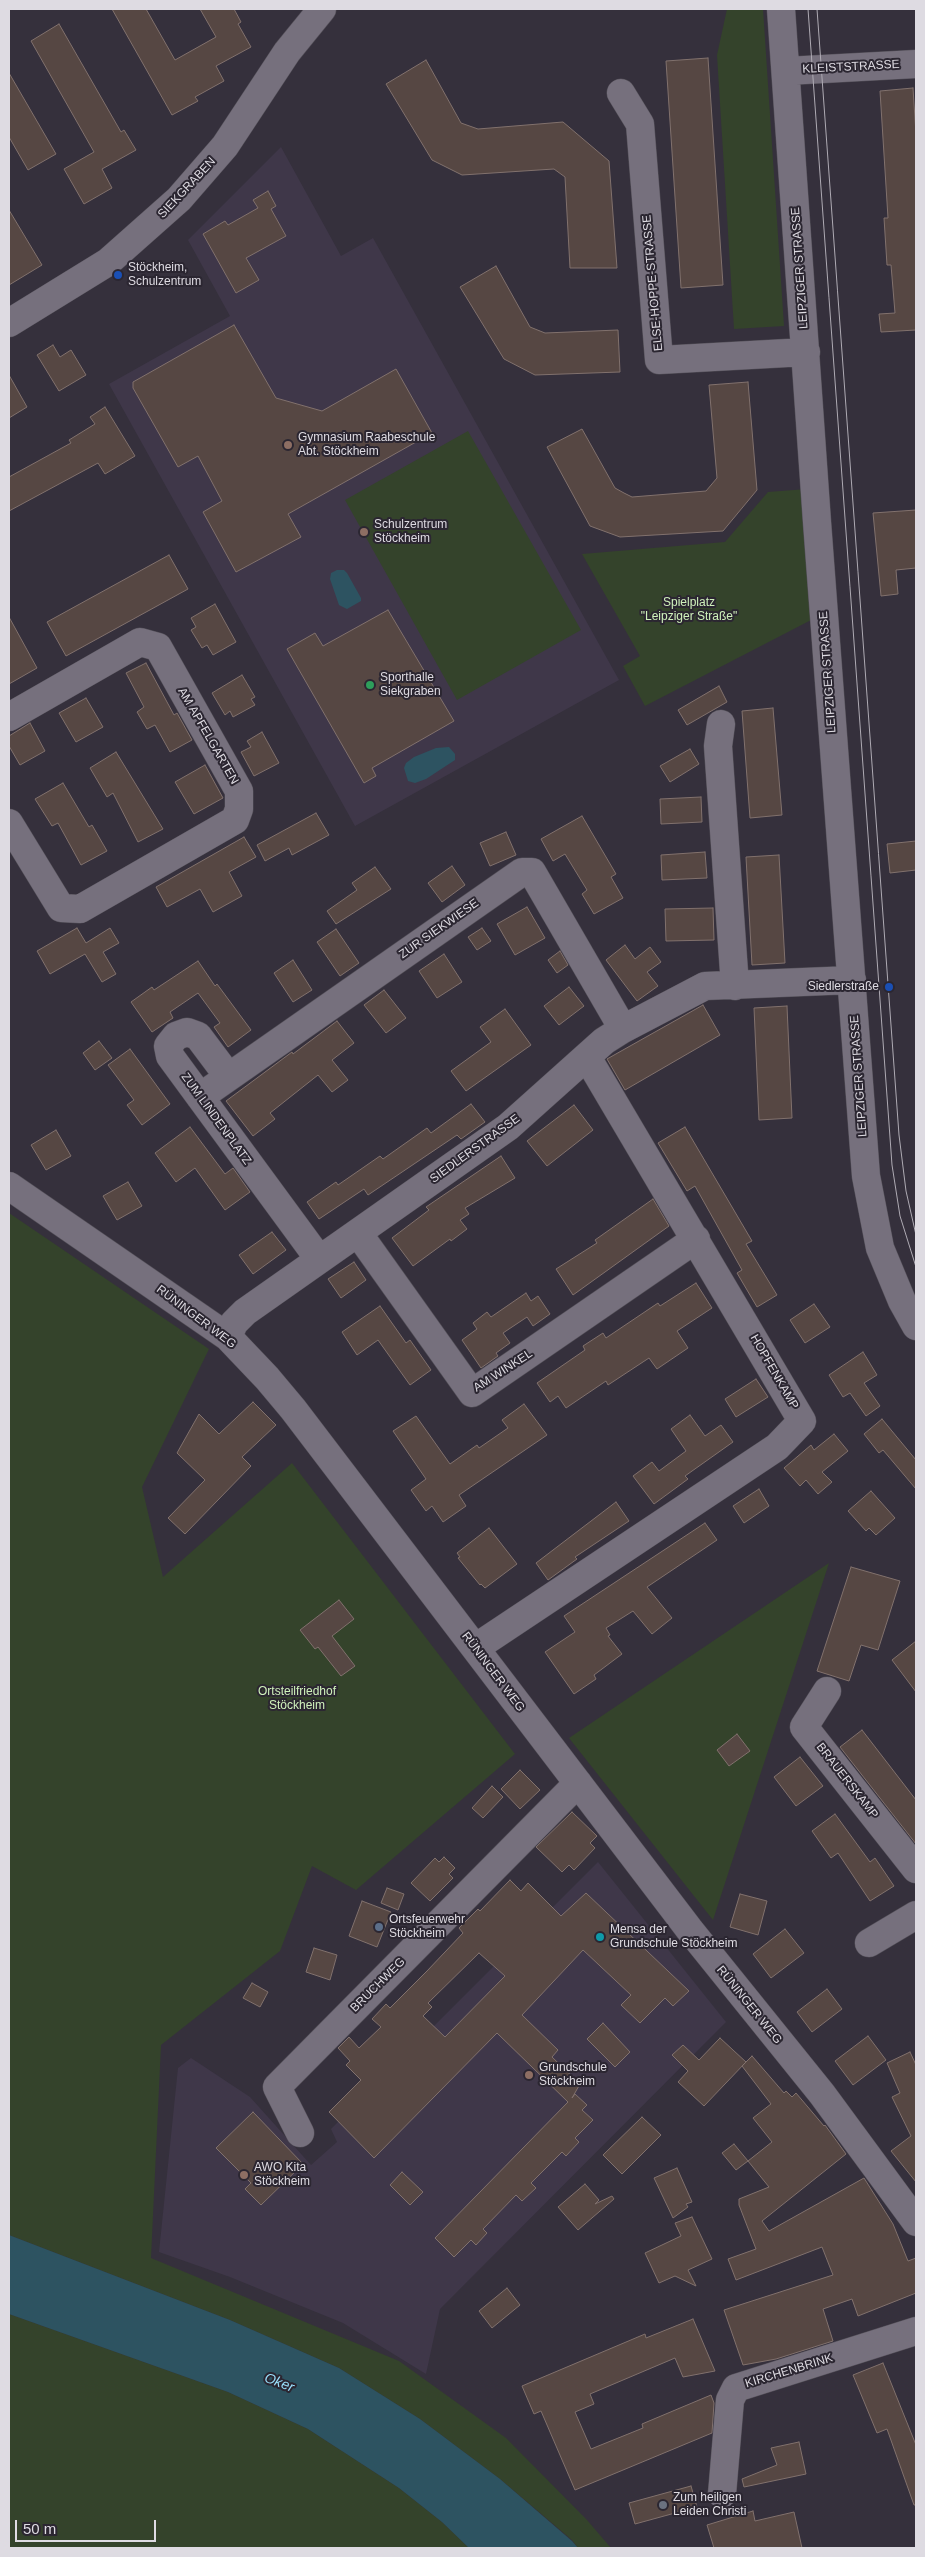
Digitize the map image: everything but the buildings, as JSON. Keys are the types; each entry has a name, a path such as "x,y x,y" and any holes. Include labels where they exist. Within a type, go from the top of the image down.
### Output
{"street":[{"name":"SIEKGRABEN","path":"9,323 108,262 179,199 224,146 287,52 322,9"},
{"name":"LEIPZIGER STRASSE","path":"781,9 869,1199 880,1248 902,1301 916,1326"},
{"name":"KLEISTSTRASSE","path":"786,70 916,64"},
{"name":"ELSE-HOPPE-STRASSE","path":"621,93 640,124 659,360 806,352"},
{"name":"AM APFELGARTEN","path":"9,716 140,642 158,647 239,791 239,809 235,820 80,909 61,908 9,823"},
{"path":"721,724 718,746 735,986"},
{"name":"ZUR SIEKWIESE","path":"200,1097 522,872 532,872 623,1029"},
{"name":"SIEDLERSTRASSE","path":"228,1337 234,1323 245,1312 508,1127 604,1041 623,1029 705,986 852,980"},
{"name":"ZUM LINDENPLATZ","path":"228,1076 198,1036 187,1032 176,1036 168,1046 170,1056 319,1260"},
{"name":"HOPFENKAMP","path":"475,1648 777,1447 802,1421 587,1057"},
{"name":"RÜNINGER WEG","path":"9,1186 228,1337 293,1409 689,1929 822,2094 916,2222"},
{"name":"AM WINKEL","path":"358,1233 472,1393 696,1239"},
{"name":"BRAUERSKAMP","path":"827,1691 804,1727 916,1869"},
{"name":"BRUCHWEG","path":"300,2132 277,2087 578,1783"},
{"path":"869,1943 916,1915"},
{"name":"KIRCHENBRINK","path":"722,2494 730,2400 736,2388 916,2331"}],"shaded area":[{"name":"Schulzentrum Stöckheim","path":"281,147 341,256 373,238 619,680 355,826 109,384 230,316 188,240"},
{"name":"Grundschule Stöckheim","path":"598,1862 726,2022 440,2309 426,2374 343,2323 230,2277 159,2252 178,2068 191,2058 250,2097 311,2165 337,2142 331,2129"}],"green space":[{"path":"727,9 763,9 784,326 734,329 717,55"},
{"path":"468,431 581,630 457,700 345,500"},
{"name":"Spielplatz \"Leipziger Straße\"","path":"807,489 815,618 645,706 623,666 640,656 582,554 725,542 768,492"},
{"name":"Ortsteilfriedhof Stöckheim","path":"9,1213 209,1349 142,1487 163,1577 292,1463 515,1754 356,1890 312,1866 280,1951 161,2045 151,2258 399,2361 506,2438 587,2520 611,2548 578,2548 572,2540 500,2479 420,2419 339,2368 230,2320 9,2235"},
{"path":"829,1563 713,1920 569,1738"},
{"path":"9,2314 228,2392 308,2429 399,2488 442,2522 469,2548 9,2548"}],"water":[{"path":"337,570 344,570 347,573 361,598 361,601 347,609 339,605 330,579 331,573"},
{"path":"449,747 455,754 455,760 426,779 415,783 408,781 404,768 406,763 414,757 436,748"},
{"name":"Oker","path":"9,2235 230,2320 339,2368 420,2419 500,2479 578,2548 469,2548 442,2522 399,2488 308,2429 228,2392 9,2314"}],"tram line":[{"path":"808,9 892,1165 900,1216 916,1267"},
{"path":"817,9 899,1135 906,1191 916,1235"}],"place":[{"name":"Stöckheim, Schulzentrum","path":"118,275"},
{"name":"Gymnasium Raabeschule Abt. Stöckheim","path":"288,445"},
{"name":"Schulzentrum Stöckheim","path":"364,532"},
{"name":"Sporthalle Siekgraben","path":"370,685"},
{"name":"Siedlerstraße","path":"889,987"},
{"name":"Ortsfeuerwehr Stöckheim","path":"379,1927"},
{"name":"Mensa der Grundschule Stöckheim","path":"600,1937"},
{"name":"Grundschule Stöckheim","path":"529,2075"},
{"name":"AWO Kita Stöckheim","path":"244,2175"},
{"name":"Zum heiligen Leiden Christi","path":"663,2505"}]}
